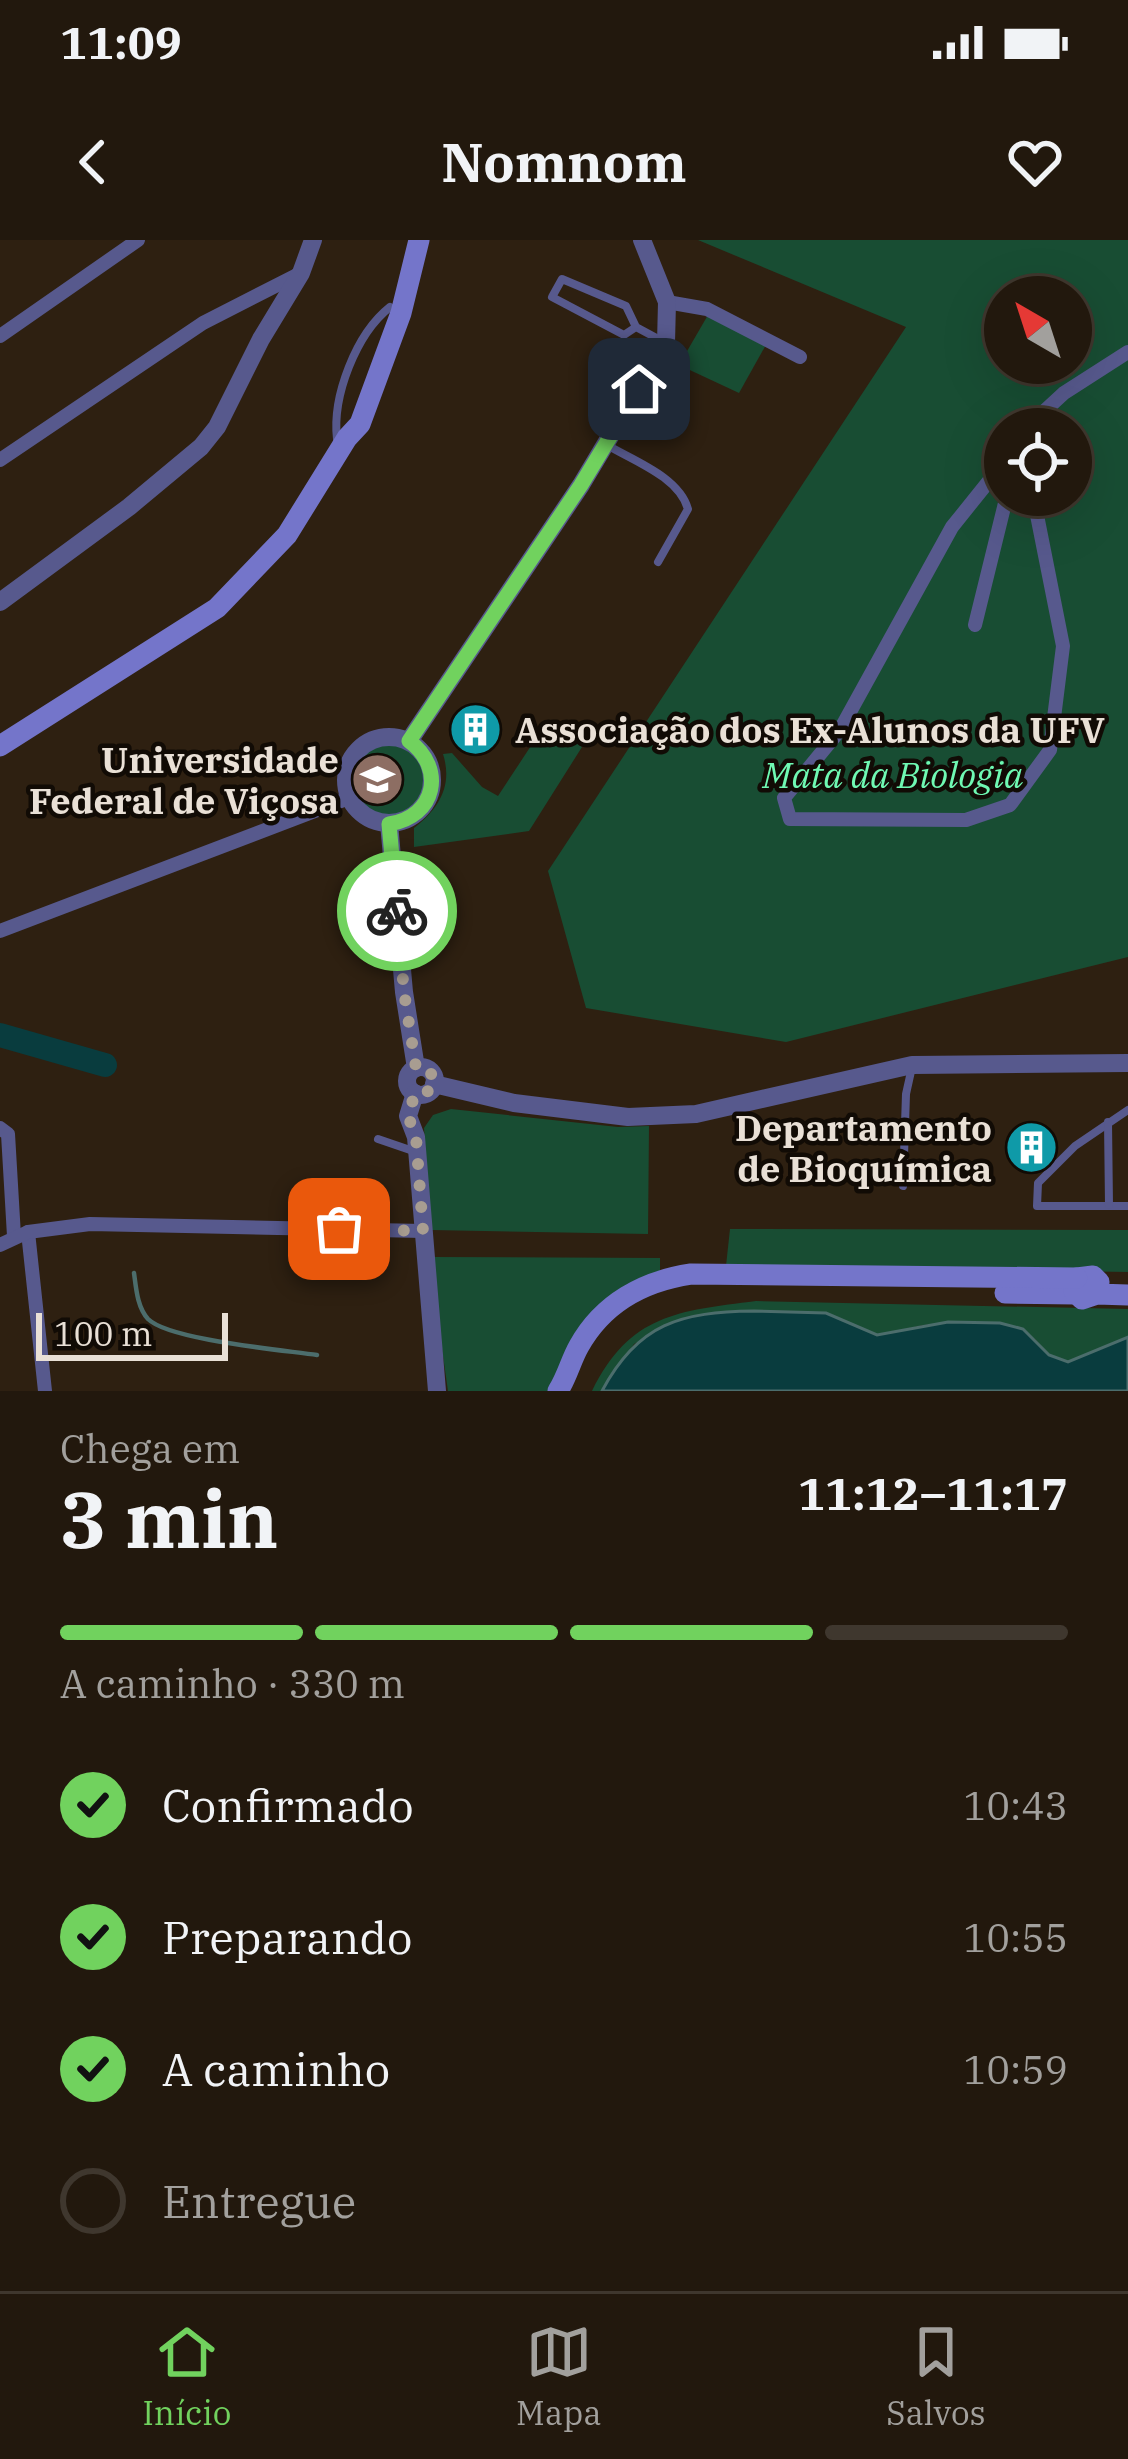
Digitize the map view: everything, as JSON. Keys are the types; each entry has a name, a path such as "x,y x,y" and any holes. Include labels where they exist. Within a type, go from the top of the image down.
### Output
{"main road":[{"path":"343,447 349,415 415,245"},
{"path":"0,746 217,608 287,536 360,424 393,335 415,245"},
{"path":"558,1391 579,1346 612,1304 666,1278 692,1274 1086,1286 1128,1294"},
{"path":"574,1391 604,1334 644,1300 668,1290 728,1284 1086,1286 1128,1280"}],"street":[{"path":"0,336 139,240"},
{"path":"0,602 146,494 201,447 218,427 261,339 301,273 313,240"},
{"path":"409,741 606,445 666,344 668,302 642,240"},
{"path":"0,460 203,323 301,273"},
{"path":"668,302 707,309 800,358"},
{"path":"1048,408 1128,352"},
{"path":"984,487 952,527 840,730 784,798 790,819 967,820 1010,806 1050,750 1063,646 1037,516"},
{"path":"975,625 1001,516"},
{"path":"382,737 409,741 428,760 433,787 419,812 389,824 363,815 350,798 346,772 359,749 382,737"},
{"path":"0,931 350,798"},
{"path":"389,824 416,1068 408,1078 415,1093 408,1116 417,1152 436,1391"},
{"path":"434,1084 514,1103 628,1117 696,1114 912,1065 1128,1064"},
{"path":"415,1093 427,1093 434,1084 432,1072 416,1068"},
{"path":"0,1128 8,1134 46,1391"},
{"path":"0,1244 21,1233 89,1224 423,1231"}],"lane":[{"path":"636,327 625,335 552,297 562,279 626,306 636,327 666,344"},
{"path":"606,445 669,482 686,501 688,509 658,562"},
{"path":"903,1186 906,1094 912,1065"},
{"path":"1128,1110 1075,1146 1037,1184 1037,1207 1128,1206"},
{"path":"1108,1120 1108,1205"},
{"path":"378,1139 417,1152"}],"green space":[{"name":"Mata da Biologia","path":"698,240 1128,240 1128,957 786,1042 586,1008 548,871 906,327"},
{"path":"708,315 767,343 739,393 679,365"},
{"path":"546,723 582,747 529,831 414,847 414,828 437,804 445,786 443,754 452,753 482,787 498,796"},
{"path":"390,744 416,755 427,781 416,807 390,818 364,807 353,781 364,755"},
{"path":"451,1109 618,1127 649,1126 648,1234 431,1230 424,1128 433,1115"},
{"path":"730,1229 1128,1230 1128,1272 726,1266"},
{"path":"429,1257 660,1258 660,1275 631,1286 552,1391 448,1391"},
{"path":"756,1301 1128,1309 1128,1337 1068,1362 1049,1355 1035,1339 975,1321 877,1335 826,1313 727,1312 677,1320 634,1344 602,1391 592,1391 607,1365 640,1331 703,1308"}],"water":[{"path":"826,1313 877,1335 948,1322 1000,1323 1023,1329 1049,1355 1068,1362 1128,1337 1128,1391 602,1391 631,1350 664,1326 705,1314"}],"waterway":[{"path":"0,1035 105,1065"},
{"path":"134,1273 141,1309 160,1326 202,1338 317,1355"}],"way so far":[{"path":"339,1229 423,1231 416,1137 408,1116 415,1093 430,1091 435,1080 428,1069 416,1068 397,911"}],"place":[{"name":"Associação dos Ex-Alunos da UFV","path":"476,729"},
{"name":"Universidade Federal de Viçosa","path":"378,780"},
{"name":"Departamento de Bioquímica","path":"1031,1148"}],"route":[{"path":"397,911 389,824 419,812 433,787 428,760 409,741 581,485 639,389"}]}
